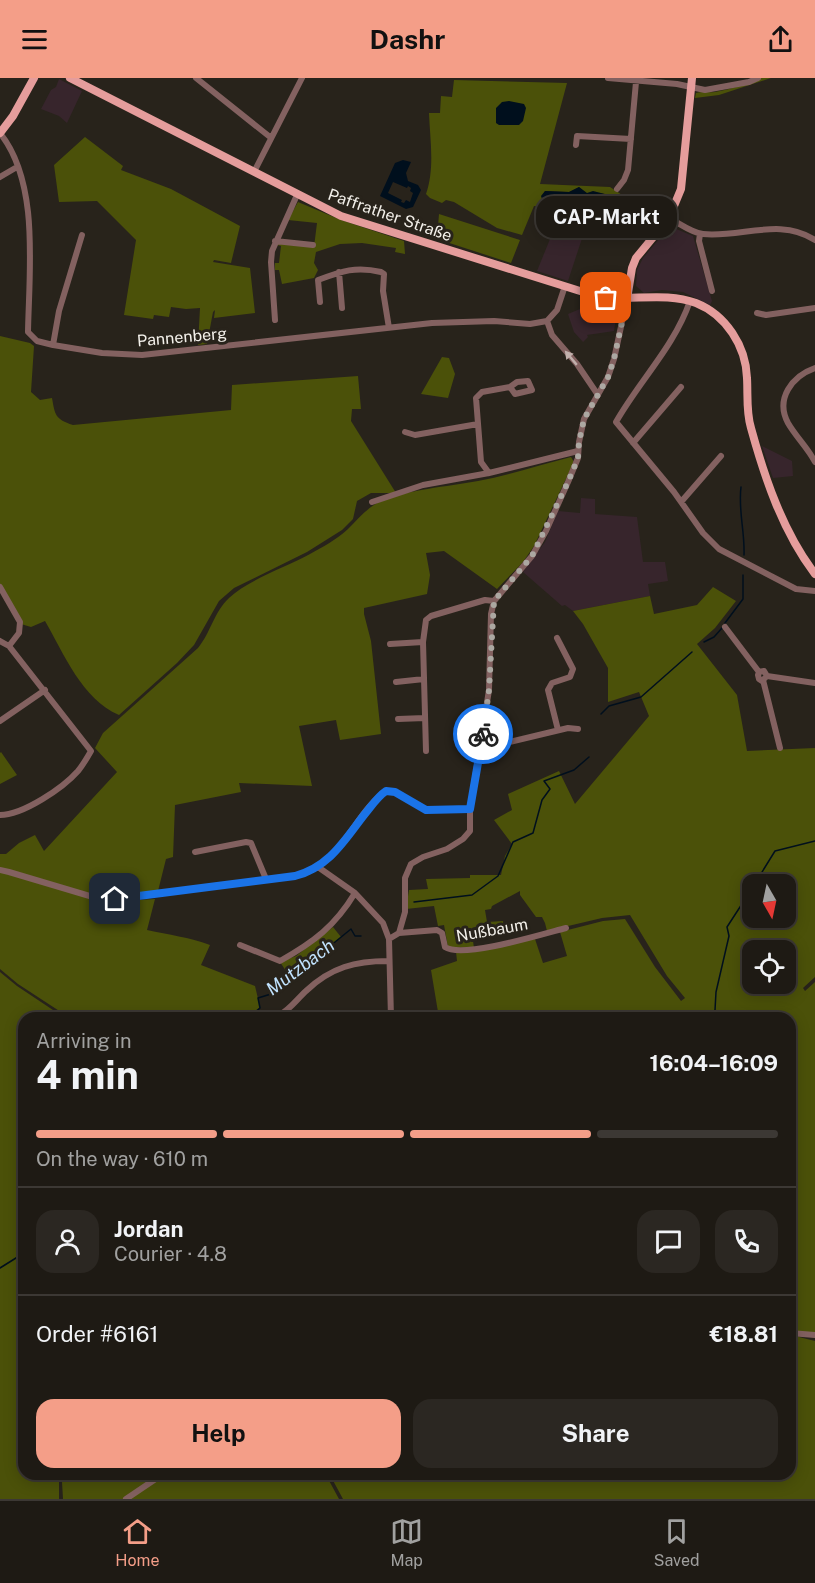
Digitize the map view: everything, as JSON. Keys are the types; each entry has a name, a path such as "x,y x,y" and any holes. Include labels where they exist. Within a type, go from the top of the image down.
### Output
{"main road":[{"path":"0,133 13,116 34,78"},
{"name":"Paffrather Straße","path":"70,78 341,216 596,296 627,299 670,297 690,301 708,309 730,329 743,355 746,367 749,421 783,521 797,548 815,574"},
{"path":"627,299 636,258 669,218 681,189 692,78"}],"street":[{"path":"196,78 270,137"},
{"path":"254,172 302,78"},
{"path":"608,78 677,84 713,90 758,78"},
{"path":"617,189 628,170 636,82"},
{"name":"Pannenberg","path":"0,133 10,147 28,198 28,332 37,341 102,353 142,355 388,328 473,321 530,324 547,321"},
{"path":"576,145 577,136 631,139"},
{"path":"0,177 17,167"},
{"path":"275,320 271,262 275,241 297,195"},
{"path":"669,218 700,234 719,235 786,229 815,240"},
{"path":"700,234 699,241 712,291"},
{"path":"53,345 59,310 82,235"},
{"path":"275,241 314,245"},
{"path":"320,302 318,280 347,269 363,268 384,274 383,291 388,328"},
{"path":"339,272 342,308"},
{"path":"565,286 557,310 547,321 552,335 577,364 598,395"},
{"path":"389,939 399,933 405,912 405,878 409,867 417,859 443,852 466,837 470,827 470,809 489,690 494,601 528,562 539,545 578,458 584,419 608,377 627,299"},
{"path":"690,301 683,322 671,343 616,422 681,502 703,533 721,551 796,589 815,591"},
{"path":"757,314 766,315 815,308"},
{"path":"815,368 796,377 787,389 784,405 788,422 815,462"},
{"path":"489,473 481,462 476,398 480,393 510,387"},
{"path":"633,443 681,387"},
{"path":"405,432 415,435 478,424"},
{"path":"372,502 423,485 489,473 578,451"},
{"path":"681,502 721,456"},
{"path":"0,587 20,622 19,633 9,646"},
{"path":"426,751 423,642 426,620 431,616 485,600 494,601"},
{"path":"725,627 759,672 765,672 780,747"},
{"path":"557,638 573,669 570,677 552,683 548,690 558,730"},
{"path":"0,641 9,646 91,751 78,771 53,792 14,813 0,815"},
{"path":"390,644 423,642"},
{"path":"765,678 815,683"},
{"path":"396,682 424,679"},
{"path":"0,721 45,690"},
{"path":"398,719 425,718"},
{"path":"480,749 558,730 575,727 578,729"},
{"path":"0,870 93,897 115,899 295,876 318,867 330,857 386,791 395,792 426,810 470,809"},
{"path":"195,852 251,843 266,879"},
{"path":"318,867 355,893 383,923 389,939 391,1012"},
{"path":"240,945 280,961 306,947 341,915 355,893"},
{"name":"Nußbaum","path":"399,933 437,930 442,933 445,947 454,951 485,948 566,928"},
{"path":"286,1012 311,986 344,966 368,961 388,962"},
{"path":"796,1333 815,1335"},
{"path":"126,1499 154,1480"}],"shaded area":[{"path":"59,79 82,91 67,123 59,116 41,109"},
{"path":"563,207 592,208 568,281 537,271"},
{"path":"674,228 693,236 712,301 710,305 683,292 662,290 644,293 636,286 637,270 643,258 665,232"},
{"path":"609,305 617,312 614,331 587,335 588,337 583,342 574,332 568,314 580,309"},
{"path":"762,446 792,461 793,476 773,478"},
{"path":"581,498 595,499 595,514 637,517 643,562 665,562 668,581 648,584 650,596 573,611 565,605 562,606 523,572 545,542 558,511 580,513"}],"green space":[{"path":"761,78 771,78 719,95 695,98 696,93 721,91"},
{"path":"454,80 567,83 540,184 610,187 660,220 643,240 605,208 534,206 522,235 497,228 454,202 446,200 442,203 430,198 426,194 431,164 429,113 440,113 441,96 452,97","holes":["579,187 587,194 600,193 610,196 604,203 599,202 598,206 573,204 572,201 553,204 542,199 545,191 569,192"]},
{"path":"85,137 123,166 121,170 171,189 240,226 231,263 214,260 213,262 250,268 255,313 214,318 215,310 207,344 198,345 200,308 171,307 169,317 154,315 153,319 124,315 136,240 97,201 59,202 54,165"},
{"path":"298,202 341,220 404,241 405,254 395,252 396,248 362,243 340,244 316,252 314,263 318,270 314,278 282,284 279,270 275,270 275,263 279,263 281,246 277,245 278,243 314,247 317,223 288,220"},
{"path":"439,214 520,240 511,263 437,239"},
{"path":"0,336 34,346 31,392 40,400 52,398 57,416 73,425 231,410 232,385 358,376 361,409 352,409 351,421 396,493 371,493 357,501 353,519 342,530 307,552 234,588 219,601 194,645 119,715 106,708 84,687 45,621 31,627 21,624 0,584"},
{"path":"442,357 449,358 455,374 448,398 421,394"},
{"path":"571,457 574,462 534,546 523,562 497,589 444,551 426,553 430,575 427,594 364,608 371,641 381,734 340,740 336,720 299,726 312,786 239,783 241,792 175,805 173,857 166,859 158,891 108,897 110,902 155,899 147,930 210,945 201,965 255,986 260,1007 254,1012 61,1012 18,984 0,969 0,854 6,854 19,843 35,835 44,851 117,772 95,748 103,733 198,648 220,609 229,598 257,580 330,543 379,502 415,491 513,473"},
{"path":"713,587 736,601 715,628 697,644 737,695 747,751 815,748 815,977 803,988 805,991 815,982 815,1338 796,1333 796,1012 438,1012 431,970 457,961 456,952 535,939 543,963 567,956 560,932 603,921 625,919 655,967 681,1001 685,998 667,976 630,915 602,918 547,931 542,917 536,917 520,895 520,891 492,906 491,909 485,910 487,922 503,921 504,928 472,934 474,948 448,947 444,925 438,926 434,906 406,909 409,890 428,889 426,879 501,875 505,856 512,844 494,820 512,810 508,794 559,771 575,804 649,716 639,692 608,702 608,668 573,611 650,596 654,614 697,605"},
{"path":"0,753 17,775 0,784"},
{"path":"333,927 341,937 290,977 280,962 296,956"},
{"path":"0,972 56,1012 18,1012 18,1480 59,1480 59,1499 0,1499"},
{"path":"796,1336 815,1341 815,1499 343,1499 333,1480 796,1480"},
{"path":"63,1480 149,1480 139,1490 152,1480 329,1480 339,1499 63,1499"}],"water":[{"path":"502,102 524,104 526,108 523,121 519,125 499,125 496,123 496,108"},
{"path":"403,160 411,162 406,173 408,181 418,185 421,190 413,207 406,209 380,196 395,163","holes":["393,182 407,188 408,186 411,188 410,191 413,193 410,202 406,200 404,203 401,202 402,200 388,193"]},
{"path":"579,187 587,193 593,191 605,194 612,199 610,205 606,206 599,202 598,206 573,204 572,201 565,204 554,204 542,199 541,196 545,191 569,192"},
{"path":"618,203 637,216 636,224 629,224 612,211"}],"waterway":[{"name":"Mutzbach","path":"741,487 744,555"},
{"name":"Mutzbach","path":"725,623 743,599 743,575"},
{"name":"Mutzbach","path":"704,642 714,637 722,628"},
{"name":"Mutzbach","path":"601,714 609,706 641,697 692,652"},
{"name":"Mutzbach","path":"414,902 472,895 498,876 513,842 533,833 542,800 550,789 544,781 574,770 589,757"},
{"path":"761,874 775,851 815,841"},
{"path":"715,1010 716,992 729,936 727,927 742,904"},
{"name":"Mutzbach","path":"256,1012 260,1008 258,998 271,994 351,929 355,936 361,936"},
{"name":"Mutzbach","path":"0,1268 18,1257"}],"way so far":[{"path":"483,734 489,690 491,614 494,601 528,562 539,545 578,458 584,419 608,377 617,348 627,299 606,298"}],"place":[{"name":"CAP-Markt","path":"606,298"}],"route":[{"path":"115,899 295,876 308,872 330,857 386,791 395,792 412,804 435,812 470,809 483,734"}]}
